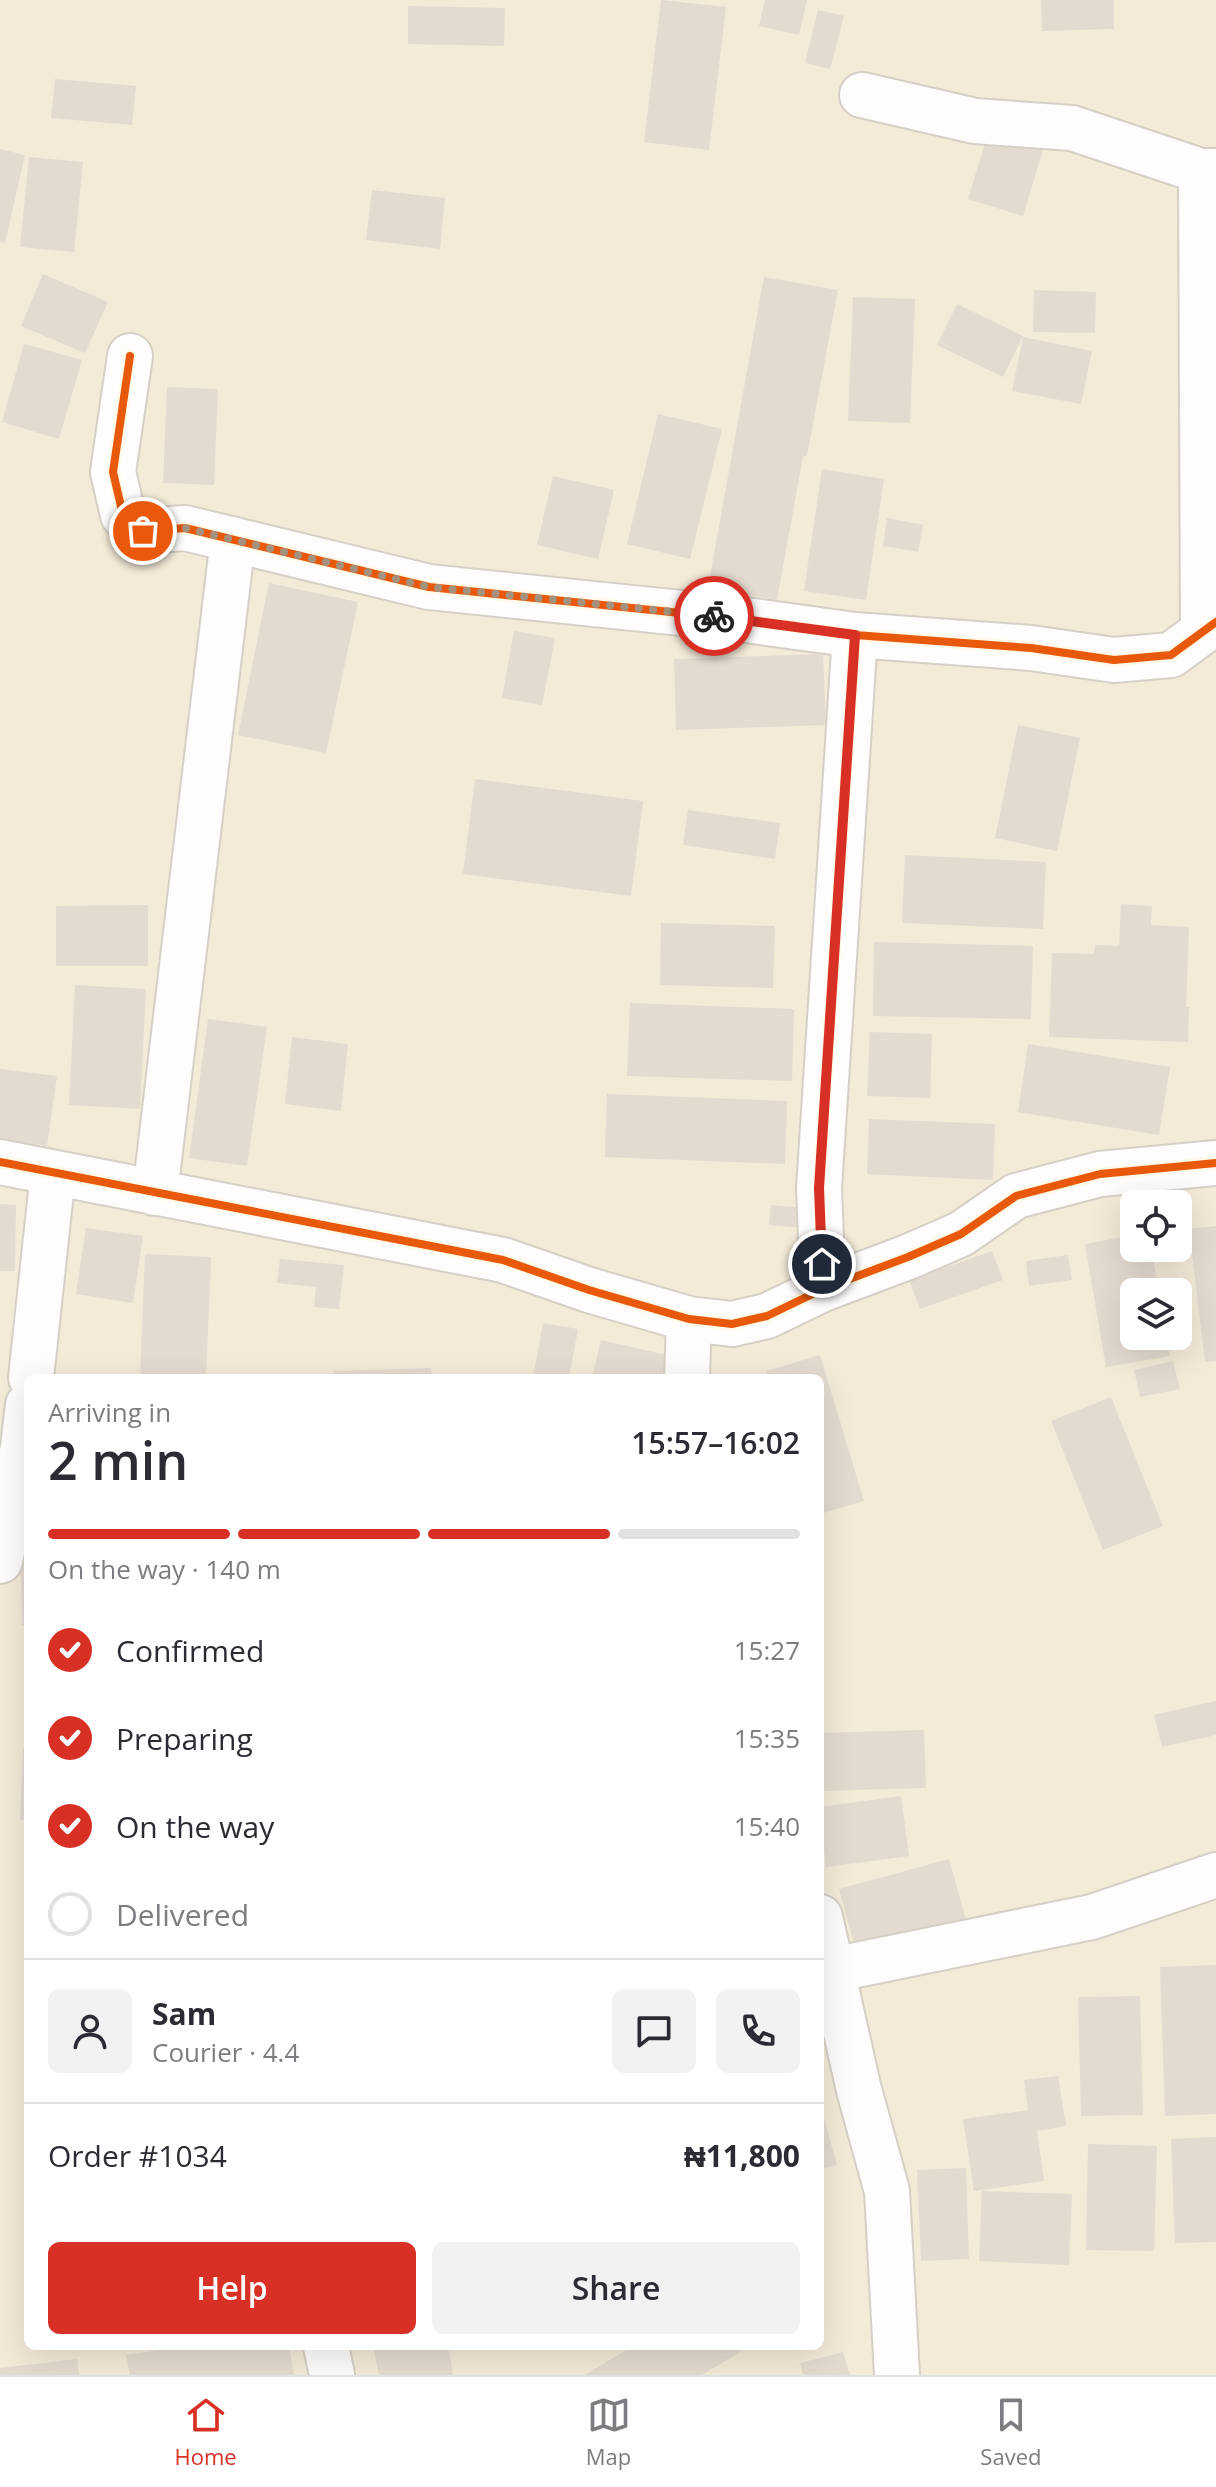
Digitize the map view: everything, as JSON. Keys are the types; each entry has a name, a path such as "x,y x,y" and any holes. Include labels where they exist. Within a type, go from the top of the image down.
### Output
{"street":[{"path":"130,356 113,472 123,515 143,531 185,528 429,587 724,617 855,635 1031,648 1114,660 1171,655 1209,626 1209,171 1072,128 975,121 862,95"},
{"path":"155,1193 233,539"},
{"path":"823,1289 819,1188 855,635"},
{"path":"0,1162 503,1260 589,1290 689,1319 732,1324 767,1316 823,1289 961,1234 1016,1196 1100,1174 1216,1163"},
{"path":"31,1374 53,1173"},
{"path":"687,1374 689,1319"},
{"path":"0,1561 24,1439"},
{"path":"832,1970 1092,1917 1216,1875"},
{"path":"824,1935 859,2090 887,2191 897,2375"},
{"path":"327,2350 332,2375"}],"shaded area":[{"path":"0,0 1216,0 1216,2375 0,2375"}],"building":[{"path":"661,0 726,7 709,150 644,142"},
{"path":"765,0 807,0 799,35 759,26"},
{"path":"1041,0 1114,0 1114,29 1042,31"},
{"path":"408,6 505,8 504,46 408,44"},
{"path":"818,10 844,16 830,69 805,63"},
{"path":"55,79 136,86 132,125 51,118"},
{"path":"989,130 1044,146 1023,216 968,199"},
{"path":"0,149 25,155 5,243 0,242"},
{"path":"29,157 83,162 74,252 20,247"},
{"path":"372,190 445,198 440,249 366,240"},
{"path":"43,274 108,302 85,353 21,326"},
{"path":"764,277 838,290 777,600 708,587"},
{"path":"1034,290 1096,292 1095,333 1033,332"},
{"path":"853,297 915,299 910,423 848,421"},
{"path":"957,304 1023,336 1003,377 937,345"},
{"path":"1023,337 1092,351 1081,404 1012,391"},
{"path":"24,344 82,360 59,439 2,422"},
{"path":"167,387 218,389 214,485 163,483"},
{"path":"658,414 722,429 690,559 627,544"},
{"path":"822,469 884,479 866,600 804,591"},
{"path":"553,476 614,490 598,559 537,545"},
{"path":"887,518 923,525 918,552 883,546"},
{"path":"269,583 358,602 326,753 238,735"},
{"path":"514,631 555,638 542,705 502,698"},
{"path":"823,654 826,725 676,730 674,659"},
{"path":"1018,725 1080,738 1057,851 995,838"},
{"path":"475,779 643,801 631,896 463,874"},
{"path":"688,810 780,823 775,859 683,845"},
{"path":"905,855 1046,862 1043,929 902,923"},
{"path":"1121,904 1152,906 1151,925 1189,927 1188,1042 1049,1037 1052,953 1094,954 1095,945 1119,946"},
{"path":"148,905 148,966 56,966 56,906"},
{"path":"661,923 775,926 773,988 660,985"},
{"path":"874,942 1033,946 1031,1019 873,1016"},
{"path":"75,985 146,989 140,1109 69,1105"},
{"path":"630,1003 794,1009 792,1081 627,1076"},
{"path":"208,1019 267,1027 247,1166 189,1158"},
{"path":"870,1032 932,1034 930,1098 867,1096"},
{"path":"292,1037 348,1044 341,1111 285,1104"},
{"path":"1028,1044 1170,1067 1159,1135 1018,1112"},
{"path":"0,1069 57,1076 47,1146 0,1139"},
{"path":"607,1094 787,1101 785,1164 605,1157"},
{"path":"869,1119 995,1124 993,1180 867,1174"},
{"path":"0,1204 16,1205 15,1271 0,1271"},
{"path":"771,1205 804,1208 802,1228 769,1225"},
{"path":"1216,1226 1216,1361 1205,1362 1192,1254 1192,1229"},
{"path":"86,1228 143,1236 133,1303 76,1294"},
{"path":"1120,1238 1120,1262 1154,1262 1156,1278 1120,1278 1120,1350 1169,1350 1170,1356 1106,1367 1085,1244"},
{"path":"992,1251 1003,1280 920,1309 909,1280"},
{"path":"145,1254 211,1257 206,1374 140,1374"},
{"path":"1068,1255 1072,1280 1029,1286 1026,1261"},
{"path":"280,1259 344,1265 339,1309 314,1307 316,1287 277,1283"},
{"path":"543,1323 578,1329 570,1374 534,1374"},
{"path":"601,1340 671,1356 667,1374 593,1374"},
{"path":"820,1355 864,1501 824,1513 824,1374 767,1374 766,1371"},
{"path":"1173,1361 1180,1389 1140,1397 1134,1370"},
{"path":"431,1368 432,1374 333,1374 333,1371"},
{"path":"1111,1397 1163,1526 1103,1550 1051,1421"},
{"path":"21,1555 24,1555 24,1625"},
{"path":"1216,1701 1216,1735 1162,1747 1154,1715"},
{"path":"924,1730 926,1788 824,1791 824,1733"},
{"path":"23,1748 24,1820 20,1820"},
{"path":"901,1796 909,1856 826,1867 824,1806"},
{"path":"949,1859 969,1930 859,1961 839,1889"},
{"path":"1216,1965 1216,2114 1165,2116 1160,1967"},
{"path":"1140,1996 1143,2115 1081,2116 1078,1997"},
{"path":"1058,2076 1066,2126 1037,2131 1044,2181 974,2191 963,2119 1028,2110 1024,2080"},
{"path":"824,2118 837,2165 824,2168"},
{"path":"1216,2137 1216,2242 1175,2243 1171,2139"},
{"path":"1088,2144 1157,2146 1154,2251 1086,2250"},
{"path":"966,2168 969,2259 921,2261 917,2170"},
{"path":"982,2191 1072,2194 1069,2265 979,2261"},
{"path":"159,2350 290,2350 294,2375 130,2375 126,2355"},
{"path":"374,2350 449,2350 453,2375 379,2375"},
{"path":"626,2350 743,2350 702,2375 585,2375"},
{"path":"843,2352 850,2375 803,2375 800,2363"},
{"path":"77,2359 79,2375 0,2375 0,2368"}],"cycle path":[{"path":"130,356 113,472 123,515 143,531 185,528 429,587 739,619 855,635"},
{"path":"823,1289 819,1188 855,635 1031,648 1114,660 1171,655 1216,622"},
{"path":"0,1162 503,1260 589,1290 689,1319 732,1324 767,1316 823,1289 961,1234 1016,1196 1100,1174 1216,1163"}],"way so far":[{"path":"143,531 185,528 429,587 714,616"}],"route":[{"path":"714,616 855,635 819,1188 822,1264"}]}
